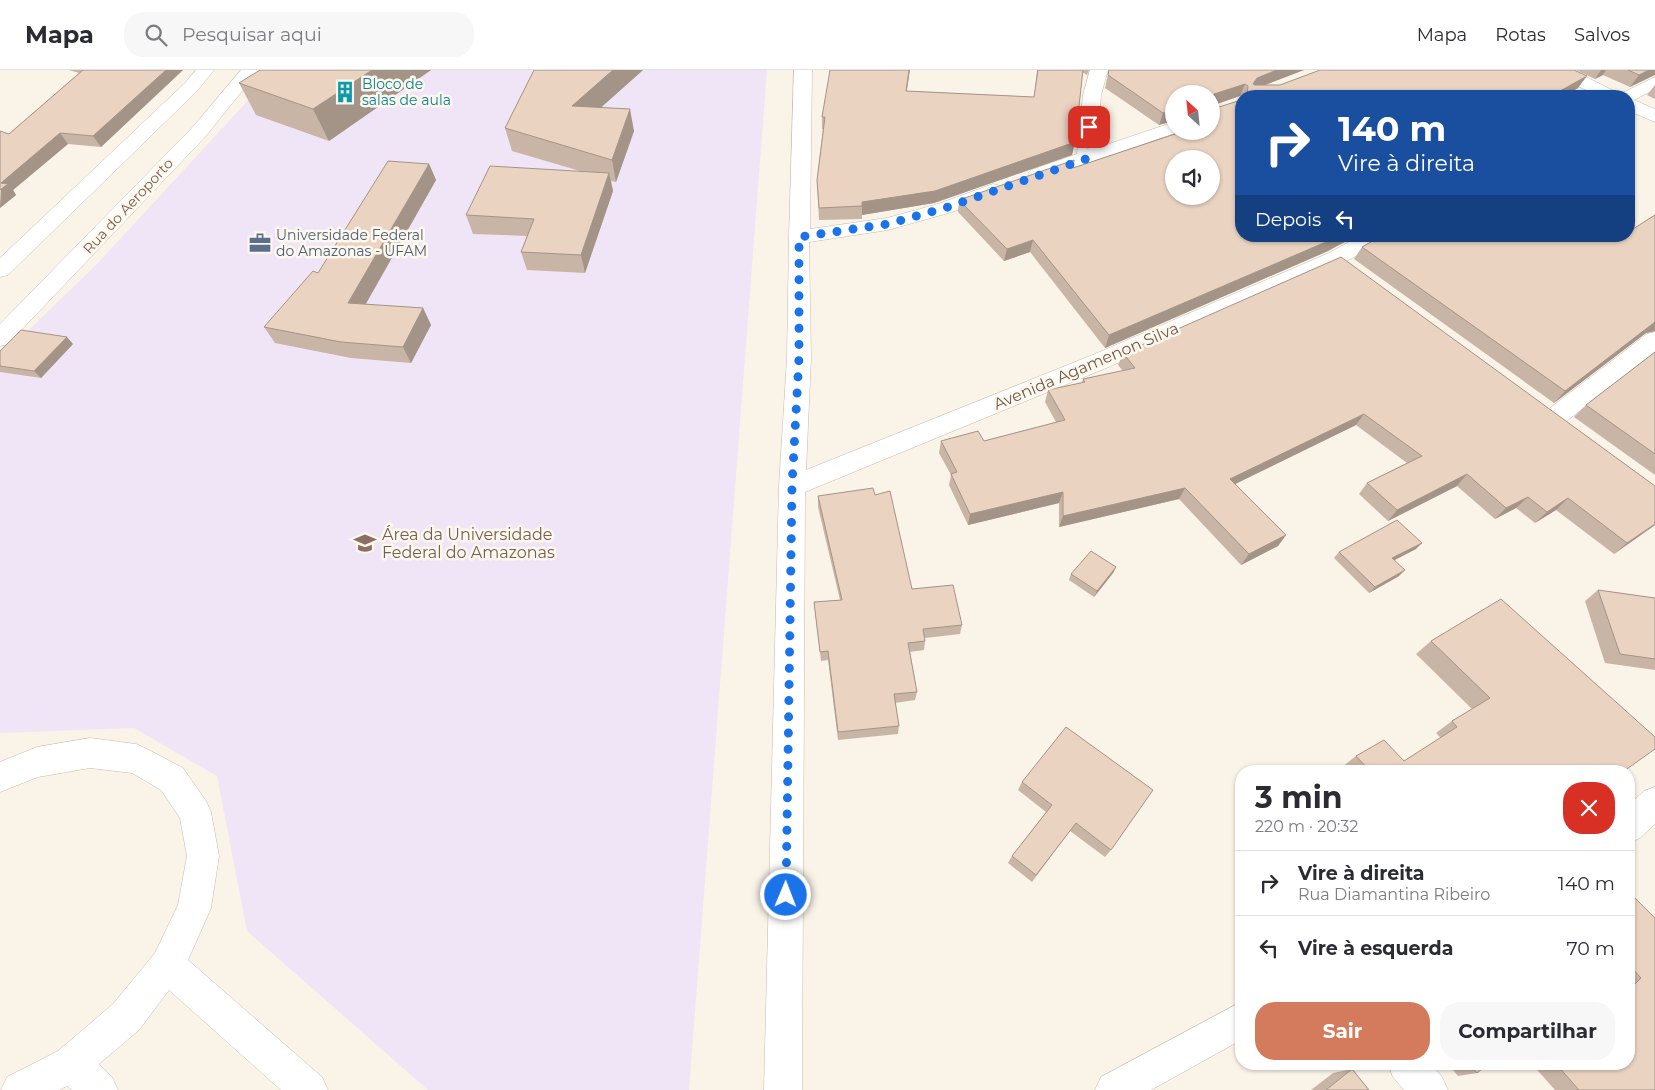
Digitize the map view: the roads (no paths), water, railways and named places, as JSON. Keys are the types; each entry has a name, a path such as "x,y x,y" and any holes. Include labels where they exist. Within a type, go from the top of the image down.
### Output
{"street":[{"path":"0,270 191,88 205,70"},
{"name":"Rua do Aeroporto","path":"0,338 198,133 250,70"},
{"path":"782,1090 792,486 799,358 799,237 803,70"},
{"path":"1086,159 1092,95 1099,70"},
{"path":"1558,70 1600,90"},
{"path":"1635,92 1655,82"},
{"path":"1635,107 1655,116"},
{"path":"145,130 198,133"},
{"path":"799,237 888,224 945,208 1165,131"},
{"name":"Avenida Agamenon Silva","path":"792,486 1344,264 1369,242"},
{"path":"1555,417 1655,340"},
{"path":"0,777 37,762 90,753 136,759 172,778 195,812 204,856 194,908 167,965 126,1018 71,1064 20,1090"},
{"path":"1635,821 1655,802"},
{"path":"167,965 309,1090"},
{"path":"1114,1090 1235,1023"},
{"path":"71,1064 99,1090"},
{"path":"1411,1070 1429,1090"}],"place":[{"name":"Bloco de salas de aula","path":"345,92"},
{"name":"Universidade Federal do Amazonas - UFAM","path":"260,243"},
{"name":"Área da Universidade Federal do Amazonas","path":"365,543"}]}
